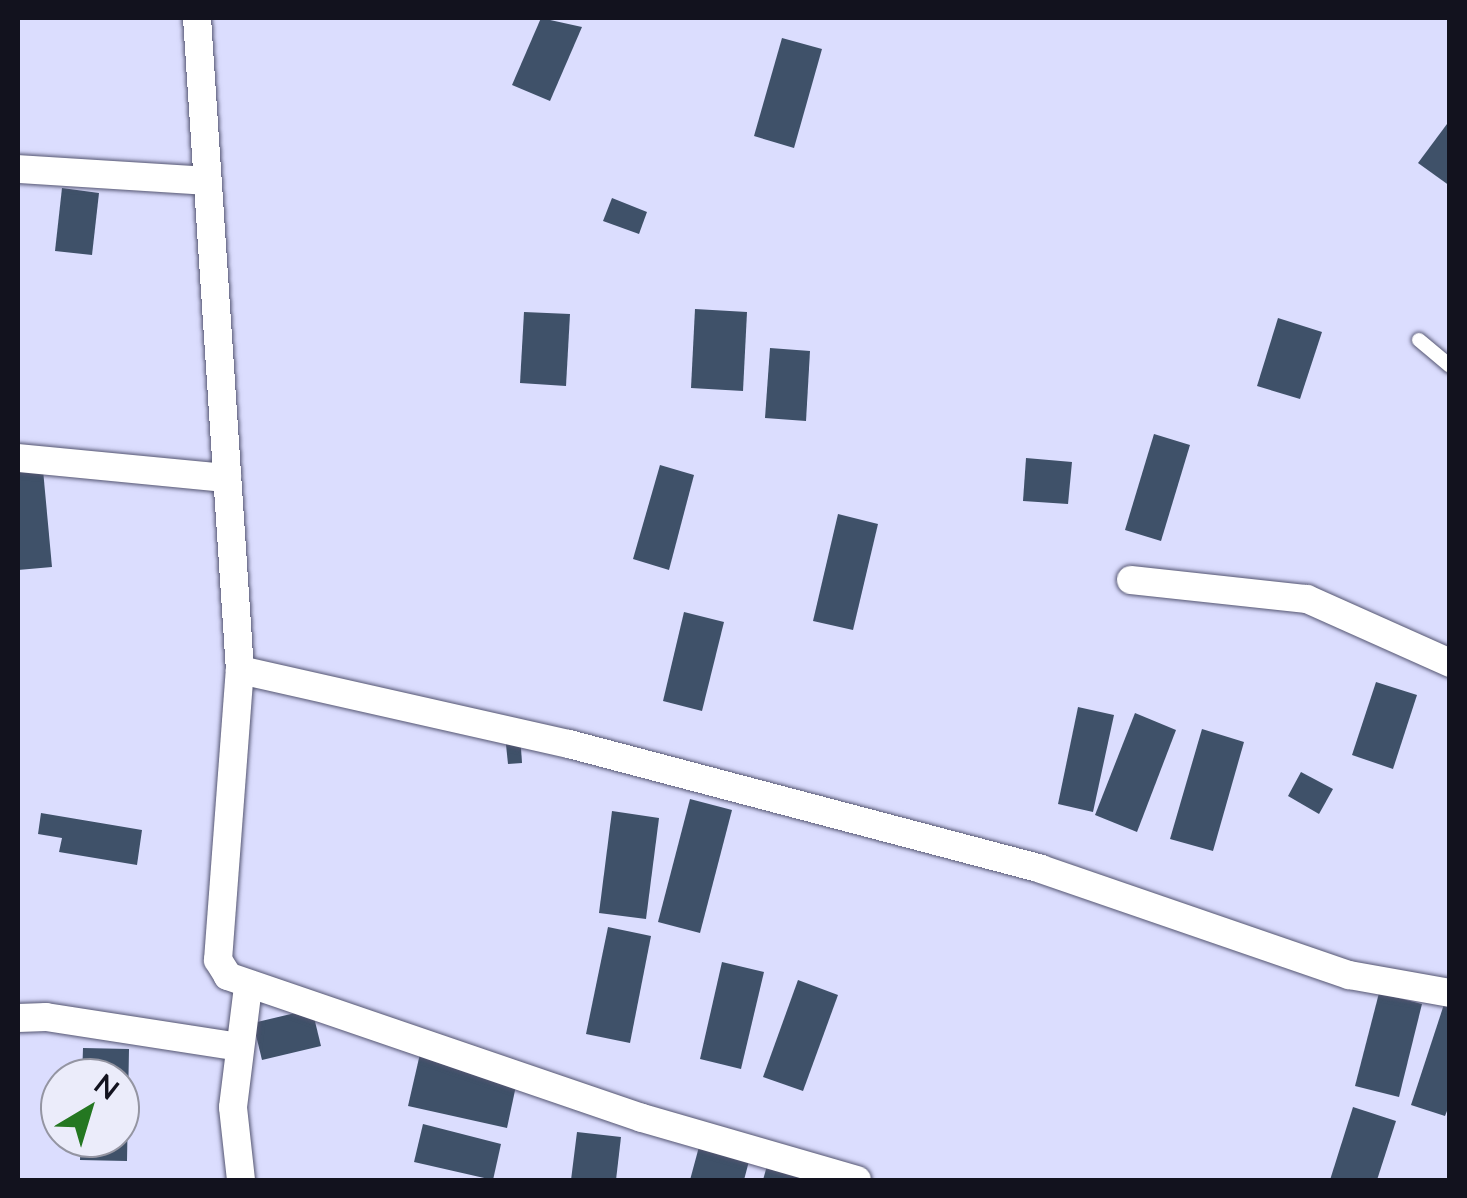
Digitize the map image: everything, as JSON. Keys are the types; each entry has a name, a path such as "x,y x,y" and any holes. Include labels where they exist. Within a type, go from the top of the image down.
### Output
{"street":[{"path":"197,18 240,670 218,960 248,987 642,1118 857,1180"},
{"path":"18,169 207,182"},
{"path":"18,458 227,478"},
{"path":"1131,580 1307,599 1450,663"},
{"path":"240,670 569,744 1041,868 1349,976 1450,993"},
{"path":"241,1180 233,1107 248,987"},
{"path":"18,1018 46,1016 240,1048"}],"lane":[{"path":"1418,340 1450,366"}],"building":[{"path":"541,18 582,27 550,101 512,85"},
{"path":"782,38 822,49 794,148 754,136"},
{"path":"1447,124 1450,126 1450,186 1418,163"},
{"path":"62,188 99,193 92,255 55,251"},
{"path":"612,198 647,212 639,234 603,221"},
{"path":"695,309 747,312 743,391 691,388"},
{"path":"524,312 570,314 566,386 520,383"},
{"path":"1278,318 1322,332 1300,399 1257,386"},
{"path":"770,348 810,351 806,421 765,418"},
{"path":"1154,434 1190,445 1161,541 1125,530"},
{"path":"1026,458 1072,462 1068,504 1023,501"},
{"path":"42,459 52,567 18,570 18,461"},
{"path":"660,465 694,475 669,570 633,559"},
{"path":"838,514 878,524 853,630 813,621"},
{"path":"684,612 724,622 702,711 663,701"},
{"path":"1376,682 1417,695 1393,769 1352,755"},
{"path":"1078,707 1114,715 1093,812 1058,804"},
{"path":"1135,713 1176,730 1137,832 1095,815"},
{"path":"1202,729 1244,742 1213,851 1170,839"},
{"path":"520,733 522,763 508,764 505,735"},
{"path":"1301,772 1333,789 1319,814 1288,796"},
{"path":"690,799 732,810 700,933 658,922"},
{"path":"612,811 659,818 646,919 599,913"},
{"path":"41,813 142,830 137,865 59,852 62,838 38,834"},
{"path":"608,927 651,936 630,1043 586,1034"},
{"path":"722,962 764,972 741,1069 700,1059"},
{"path":"798,980 838,995 803,1091 763,1077"},
{"path":"1449,989 1450,1103 1445,1116 1411,1105"},
{"path":"1379,993 1422,1004 1399,1097 1355,1086"},
{"path":"312,1009 321,1046 262,1060 253,1023"},
{"path":"422,1045 520,1067 507,1128 408,1106"},
{"path":"83,1048 129,1049 129,1058 83,1058"},
{"path":"1353,1107 1396,1121 1377,1180 1330,1180"},
{"path":"423,1124 501,1144 493,1180 414,1162"},
{"path":"577,1132 621,1137 616,1180 571,1180"},
{"path":"703,1132 753,1146 744,1180 690,1180"},
{"path":"770,1155 808,1165 803,1180 763,1180"},
{"path":"80,1158 127,1158 127,1161"}]}
